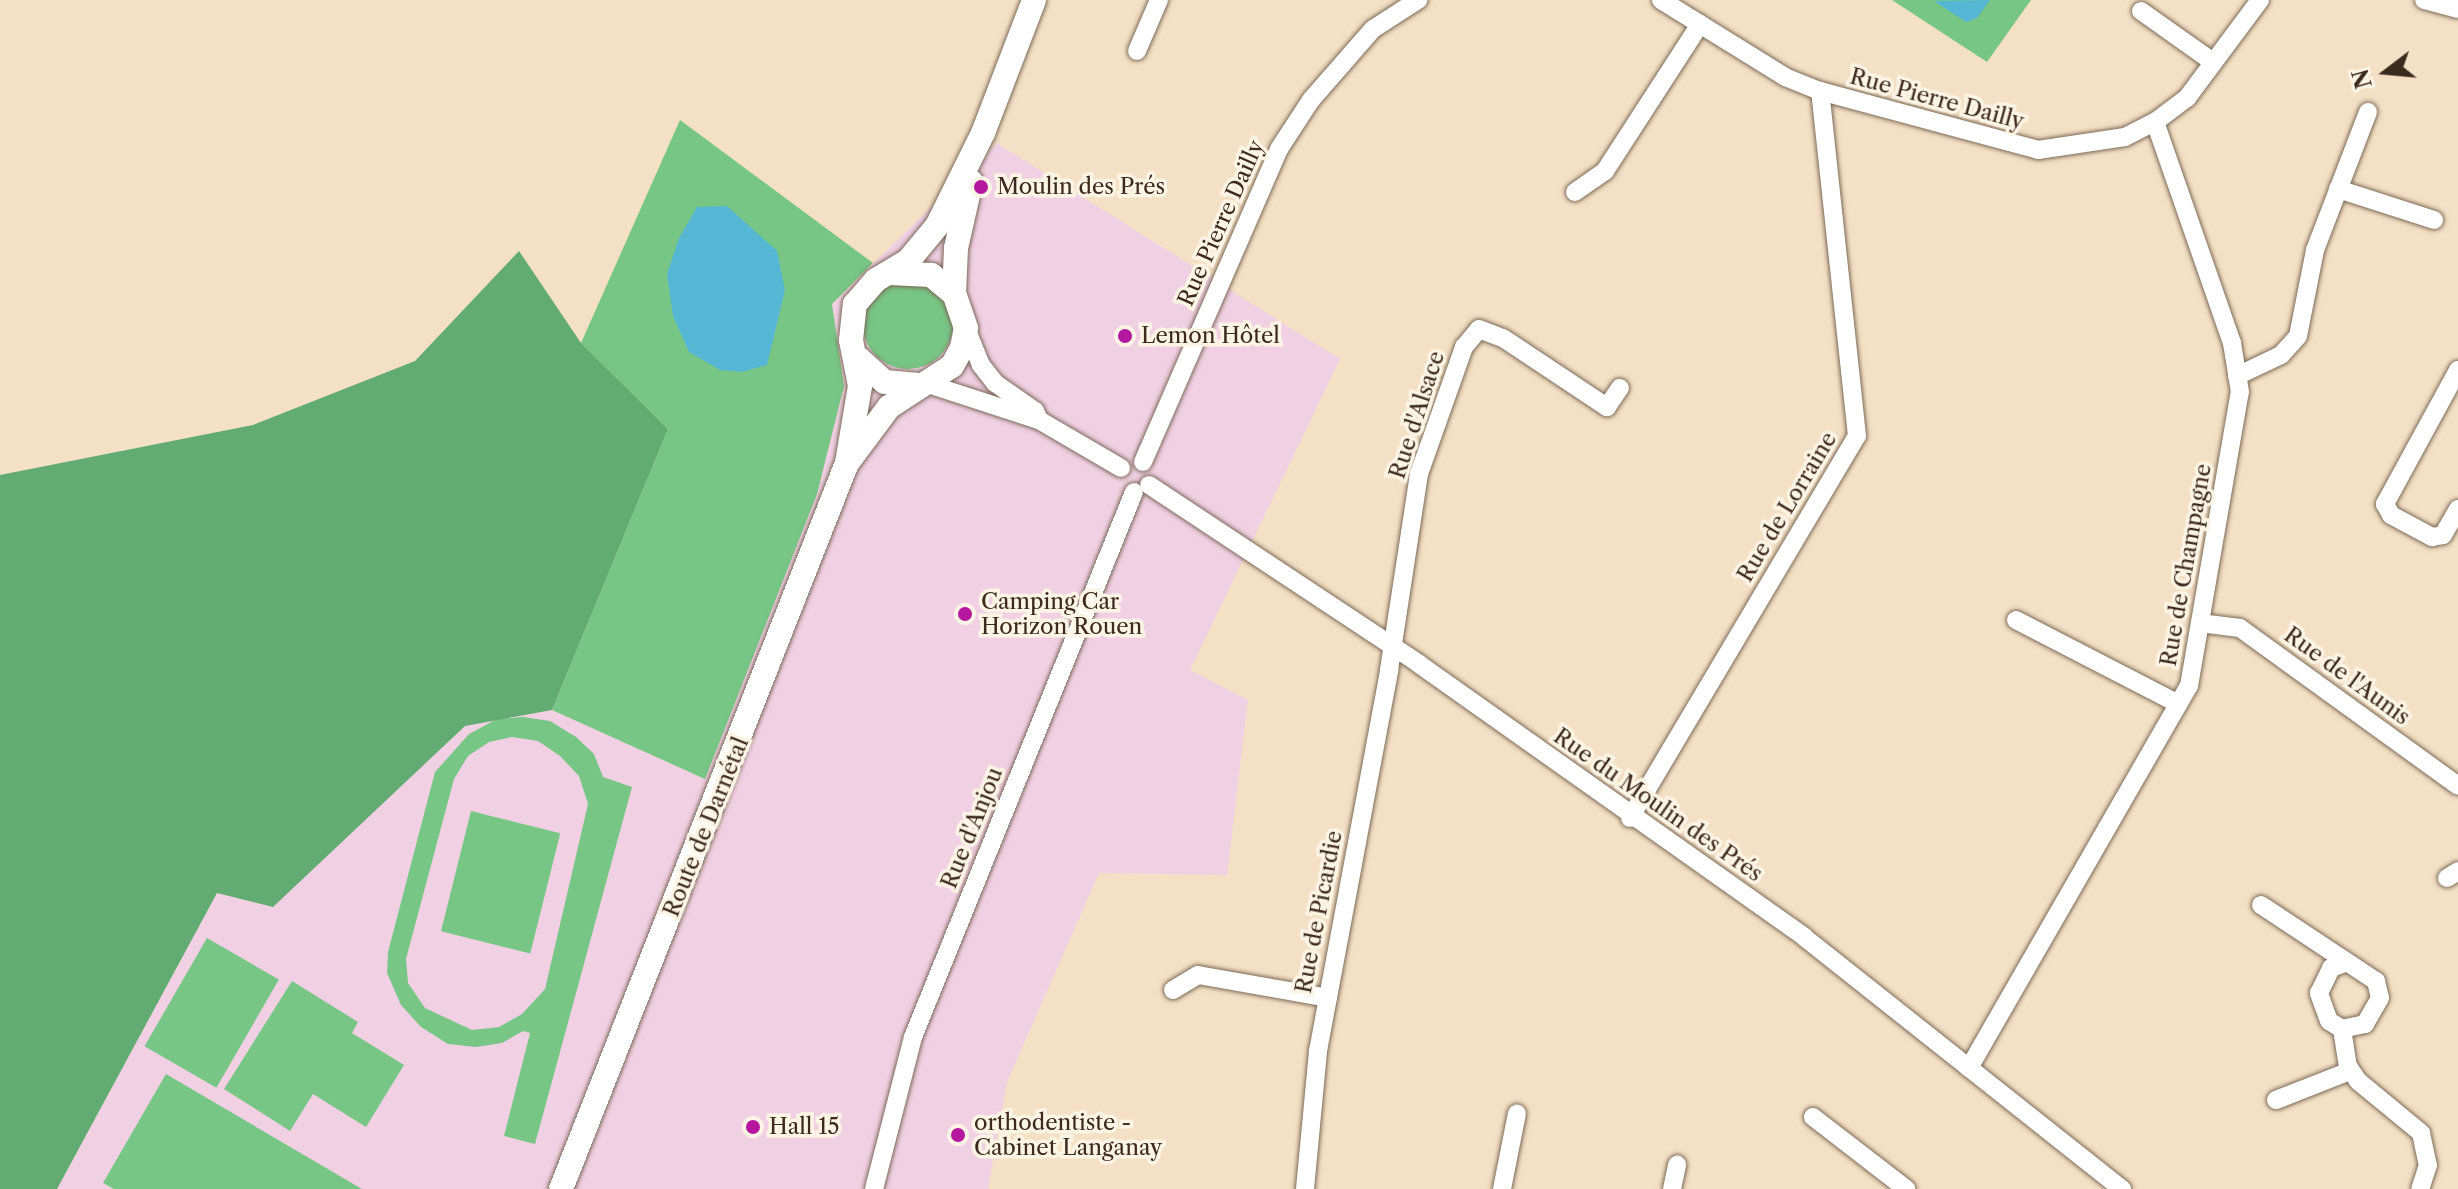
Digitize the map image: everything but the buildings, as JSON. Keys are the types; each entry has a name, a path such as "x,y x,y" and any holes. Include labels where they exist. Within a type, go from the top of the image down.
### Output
{"main road":[{"path":"847,463 860,386 858,358 851,340 855,304 864,290 908,261 937,226 983,133 1034,0"},
{"path":"847,463 889,407 952,366 966,328 954,294 960,225 983,133"},
{"path":"890,273 931,275 954,294"},
{"path":"858,358 885,382 922,384"},
{"name":"Route de Darnétal","path":"561,1189 847,463"}],"street":[{"path":"1137,51 1159,0"},
{"name":"Rue Pierre Dailly","path":"1143,462 1279,149 1311,100 1373,29 1418,0"},
{"name":"Rue Pierre Dailly","path":"1661,0 1785,77 1820,91 2038,150 2125,137 2155,122 2187,98 2260,0"},
{"path":"2424,0 2458,9"},
{"path":"2141,11 2213,62"},
{"path":"1575,192 1605,171 1700,24"},
{"name":"Rue de Lorraine","path":"1630,818 1857,436 1820,91"},
{"path":"2237,376 2281,355 2298,336 2315,250 2368,112"},
{"name":"Rue de Champagne","path":"1969,1068 2189,686 2240,392 2232,343 2155,122"},
{"path":"2338,189 2434,220"},
{"path":"966,328 981,365 995,383 1035,411 1039,420"},
{"name":"Rue d'Alsace","path":"1393,646 1419,474 1464,347 1479,329 1503,338 1607,407 1620,388"},
{"path":"2458,370 2385,504 2391,515 2432,537 2443,535 2458,509"},
{"path":"922,384 1039,420 1121,468"},
{"path":"1130,460 1143,462 1151,472 1141,489 1121,483 1121,468 1130,460"},
{"name":"Rue du Moulin des Prés","path":"1141,489 1393,646 1630,818 1804,937 2122,1189"},
{"name":"Rue d'Anjou","path":"874,1189 913,1037 1141,489"},
{"path":"2016,620 2179,704"},
{"name":"Rue de l'Aunis","path":"2200,623 2240,628 2458,786"},
{"name":"Rue de Picardie","path":"1305,1189 1328,998 1393,646"},
{"path":"2261,905 2376,981 2380,998 2365,1024 2342,1029 2329,1021 2319,993 2331,968 2345,963"},
{"path":"1173,990 1198,975 1328,998"},
{"path":"2342,1029 2350,1071 2421,1133 2428,1165 2420,1189"},
{"path":"2276,1100 2350,1071"},
{"path":"1502,1189 1517,1113"},
{"path":"1813,1117 1906,1189"},
{"path":"1672,1189 1677,1165"}],"shaded area":[{"path":"997,143 1340,359 1190,670 1248,700 1227,875 1099,873 1007,1082 988,1189 57,1189 217,893 273,906 465,726 552,710 705,779 844,386 832,304"}],"green space":[{"path":"1892,0 2031,0 1987,62"},
{"path":"680,120 873,263 832,304 844,386 817,494 705,779 552,710 668,429 581,343"},
{"path":"519,251 581,343 668,429 552,710 465,726 273,907 217,893 57,1189 0,1189 0,475 253,425 415,361"},
{"path":"908,279 933,287 945,299 953,324 945,349 933,361 908,369 883,361 871,349 863,324 871,299 883,287"},
{"path":"523,717 550,721 576,737 594,754 603,777 632,787 535,1144 504,1136 530,1033 523,1031 502,1043 476,1047 448,1044 421,1027 401,1005 387,973 388,952 435,772 469,734 497,719","holes":["512,737 538,741 560,756 579,776 588,804 545,989 522,1014 499,1027 472,1030 425,1008 408,983 406,959 454,779 468,756 489,742"]},
{"path":"471,811 560,833 530,954 441,931"},
{"path":"207,938 279,980 216,1088 145,1046"},
{"path":"292,981 358,1022 352,1033 404,1065 366,1127 313,1094 290,1131 224,1089"},
{"path":"166,1074 362,1189 114,1189 103,1183"}],"water":[{"path":"1990,0 1977,18 1966,22 1934,1"},
{"path":"727,206 777,251 785,290 767,365 742,372 720,370 689,352 673,316 667,274 679,238 697,207"}],"place":[{"name":"Moulin des Prés","path":"981,187"},
{"name":"Lemon Hôtel","path":"1125,336"},
{"name":"Camping Car Horizon Rouen","path":"965,614"},
{"name":"Hall 15","path":"753,1127"},
{"name":"orthodentiste - Cabinet Langanay","path":"958,1135"}]}
